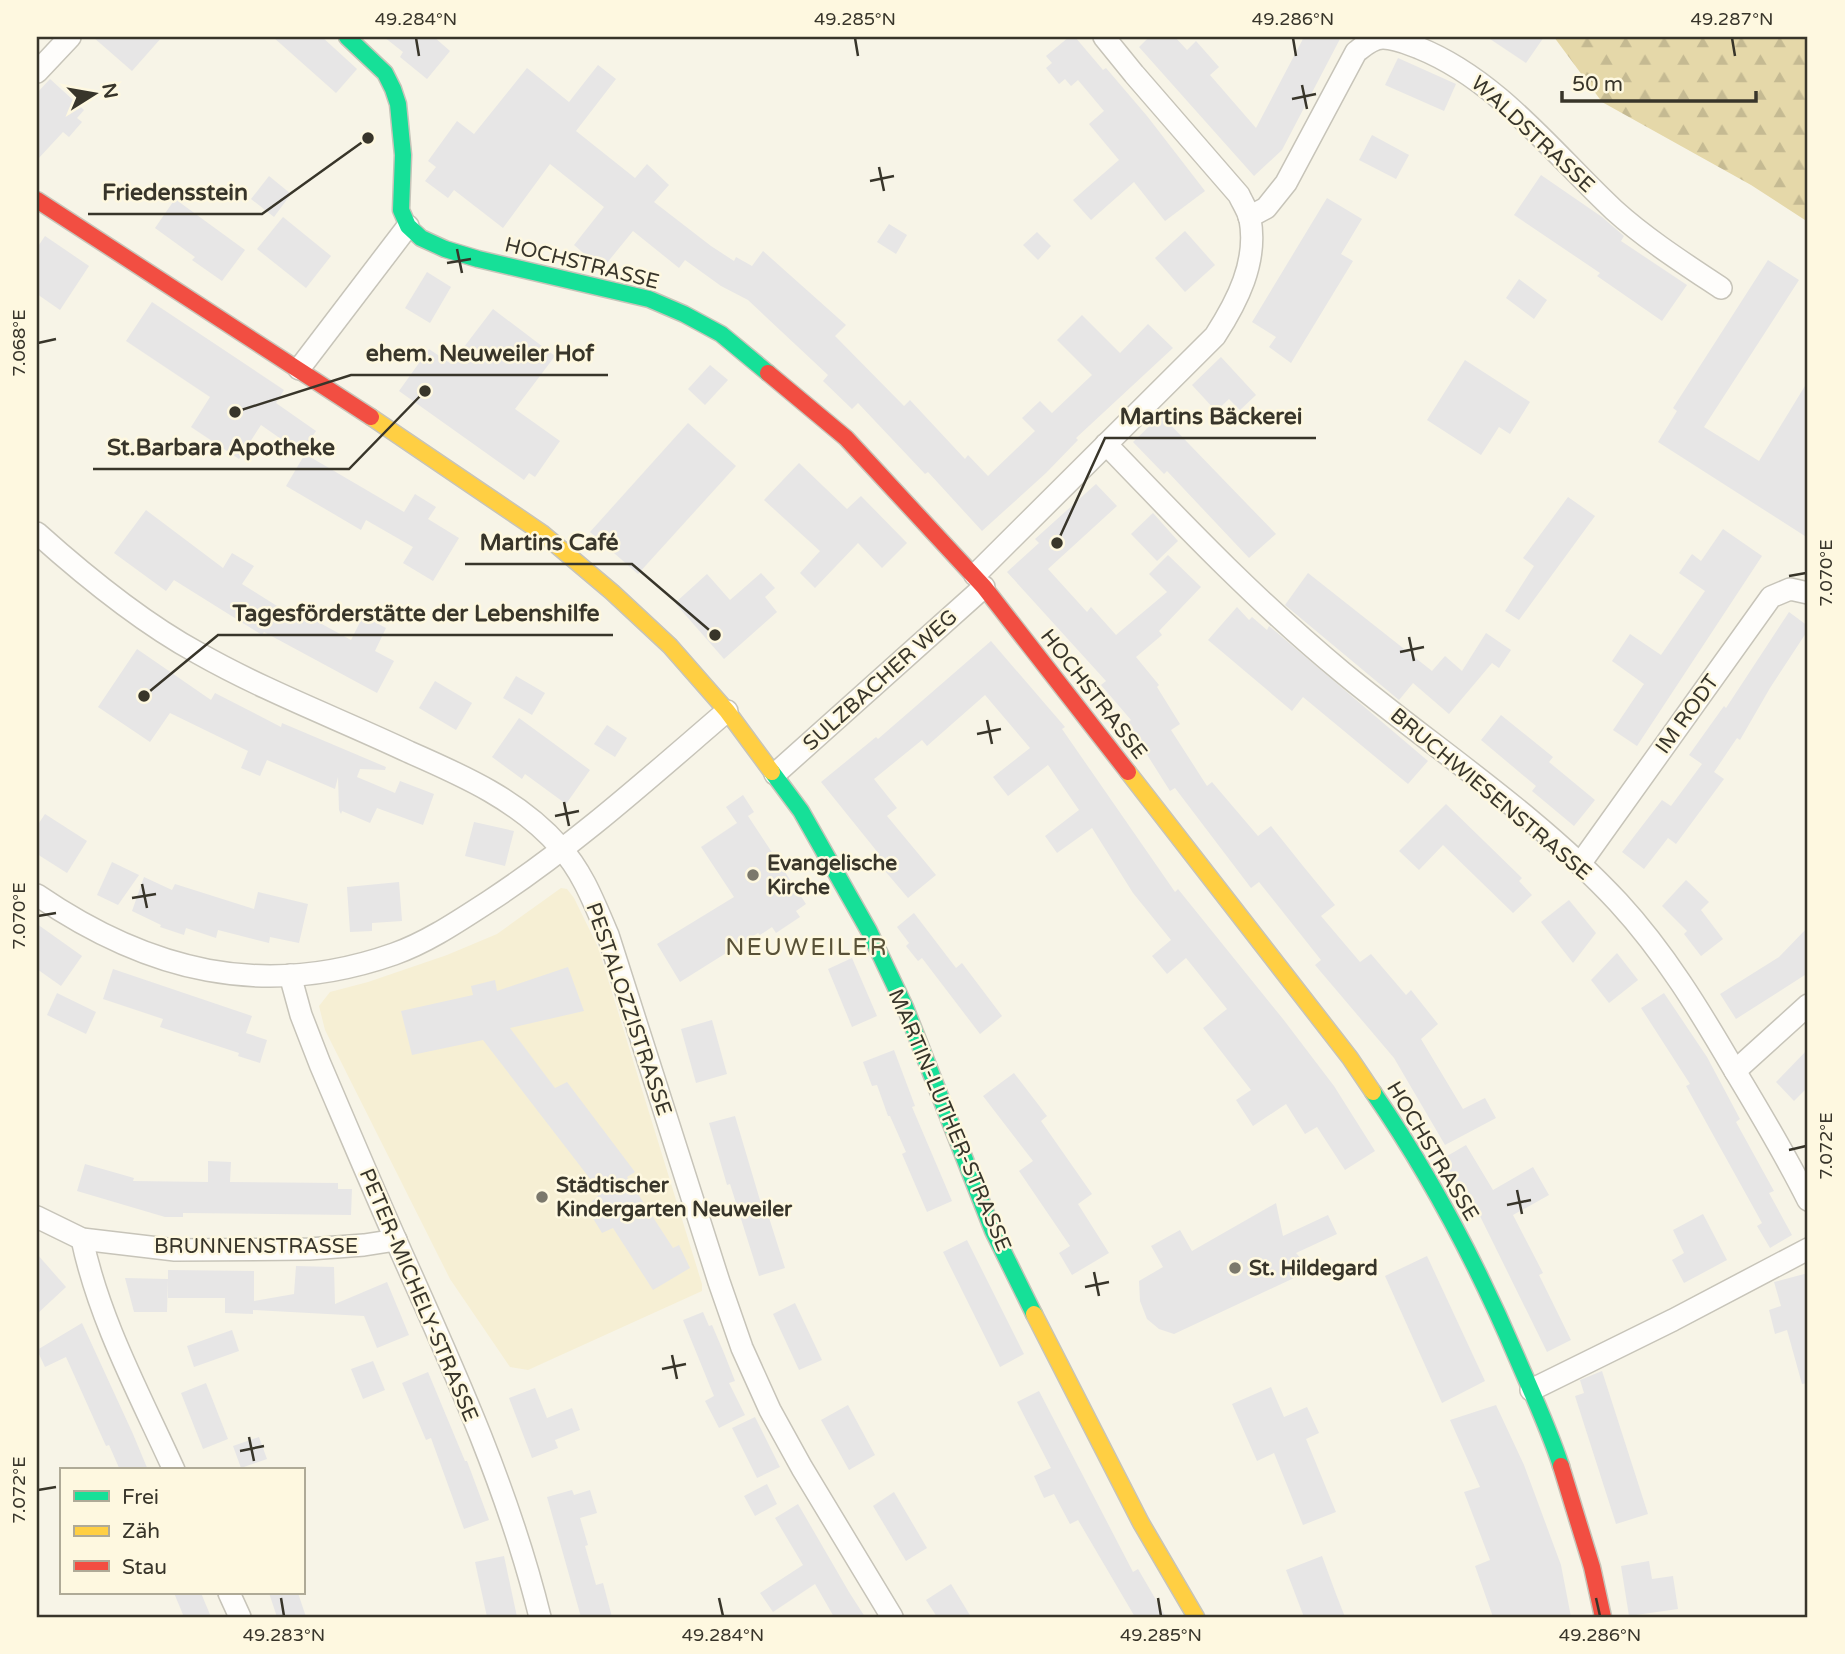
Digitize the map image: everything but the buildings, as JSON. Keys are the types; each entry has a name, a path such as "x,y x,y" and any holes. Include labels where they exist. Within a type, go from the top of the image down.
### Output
{"street":[{"path":"37,72 70,37"},
{"path":"299,369 408,226 401,210 403,155 398,104 385,73 347,37"},
{"name":"SULZBACHER WEG","path":"775,774 980,581 1106,444 1215,336 1235,305 1246,277 1252,243 1249,218 1239,195 1104,37"},
{"name":"WALDSTRASSE","path":"1249,218 1266,208 1286,183 1356,52 1368,42 1381,38 1402,41 1442,57 1475,78 1511,109 1616,212 1721,288"},
{"name":"MARTIN-LUTHER-STRASSE","path":"37,200 299,369 542,533 670,646 727,711 775,774 821,844 869,931 905,1007 993,1231 1141,1523 1196,1617"},
{"name":"HOCHSTRASSE","path":"408,226 421,238 478,259 649,299 721,334 846,438 980,581 1350,1058 1411,1147 1453,1220 1490,1294 1531,1390 1557,1455 1592,1567 1603,1617"},
{"name":"BRUCHWIESENSTRASSE","path":"1106,444 1271,612 1580,863 1618,903 1662,955 1703,1015 1782,1148 1808,1200"},
{"name":"PESTALOZZISTRASSE","path":"37,533 71,564 197,653 493,793 540,825 563,849 586,885 608,935 742,1348 770,1410 892,1617"},
{"name":"IM RODT","path":"1580,863 1771,597 1790,589 1808,593"},
{"path":"37,895 94,930 134,948 217,973 252,977 354,966 396,954 451,926 533,872 727,711"},
{"name":"PETER-MICHELY-STRASSE","path":"290,975 300,1015 320,1064 451,1363 499,1485 521,1547 540,1617"},
{"path":"1735,1071 1808,1005"},
{"name":"BRUNNENSTRASSE","path":"37,1217 82,1239 175,1250 309,1249 396,1240"},
{"path":"82,1239 104,1316 173,1468"},
{"path":"1531,1390 1808,1249"},
{"path":"229,1594 240,1617"}],"shaded area":[{"name":"Städtischer Kindergarten Neuweiler","path":"561,888 567,889 574,898 598,947 702,1291 528,1370 510,1367 450,1279 325,1030 319,1006 330,992 447,955 497,934"}],"green space":[{"path":"1554,37 1808,37 1808,222 1751,185 1602,102"}],"traffic: fast":[{"path":"347,37 385,73 393,89 398,104 403,155 401,210 408,226 421,238 478,259 649,299 721,334 768,373"},
{"path":"772,772 801,811 869,931 905,1007 993,1231 1034,1314"},
{"path":"1373,1092 1434,1188 1469,1255 1502,1323 1561,1466"}],"traffic: slow":[{"path":"371,417 542,533 612,592 670,646 727,711 772,772"},
{"path":"1128,772 1350,1058 1373,1092"},
{"path":"1034,1314 1141,1523 1196,1617"}],"traffic: jam":[{"path":"37,200 371,417"},
{"path":"768,373 846,438 984,587 1128,772"},
{"path":"1561,1466 1592,1567 1603,1617"}],"place":[{"name":"Friedensstein","path":"368,138"},
{"name":"St.Barbara Apotheke","path":"425,391"},
{"name":"ehem. Neuweiler Hof","path":"235,412"},
{"name":"Martins Bäckerei","path":"1057,543"},
{"name":"Martins Café","path":"715,635"},
{"name":"Tagesförderstätte der Lebenshilfe","path":"144,696"},
{"name":"Evangelische Kirche","path":"753,875"},
{"name":"Städtischer Kindergarten Neuweiler","path":"542,1197"},
{"name":"St. Hildegard","path":"1235,1268"}],"district":[{"name":"NEUWEILER","path":"807,947"}]}
